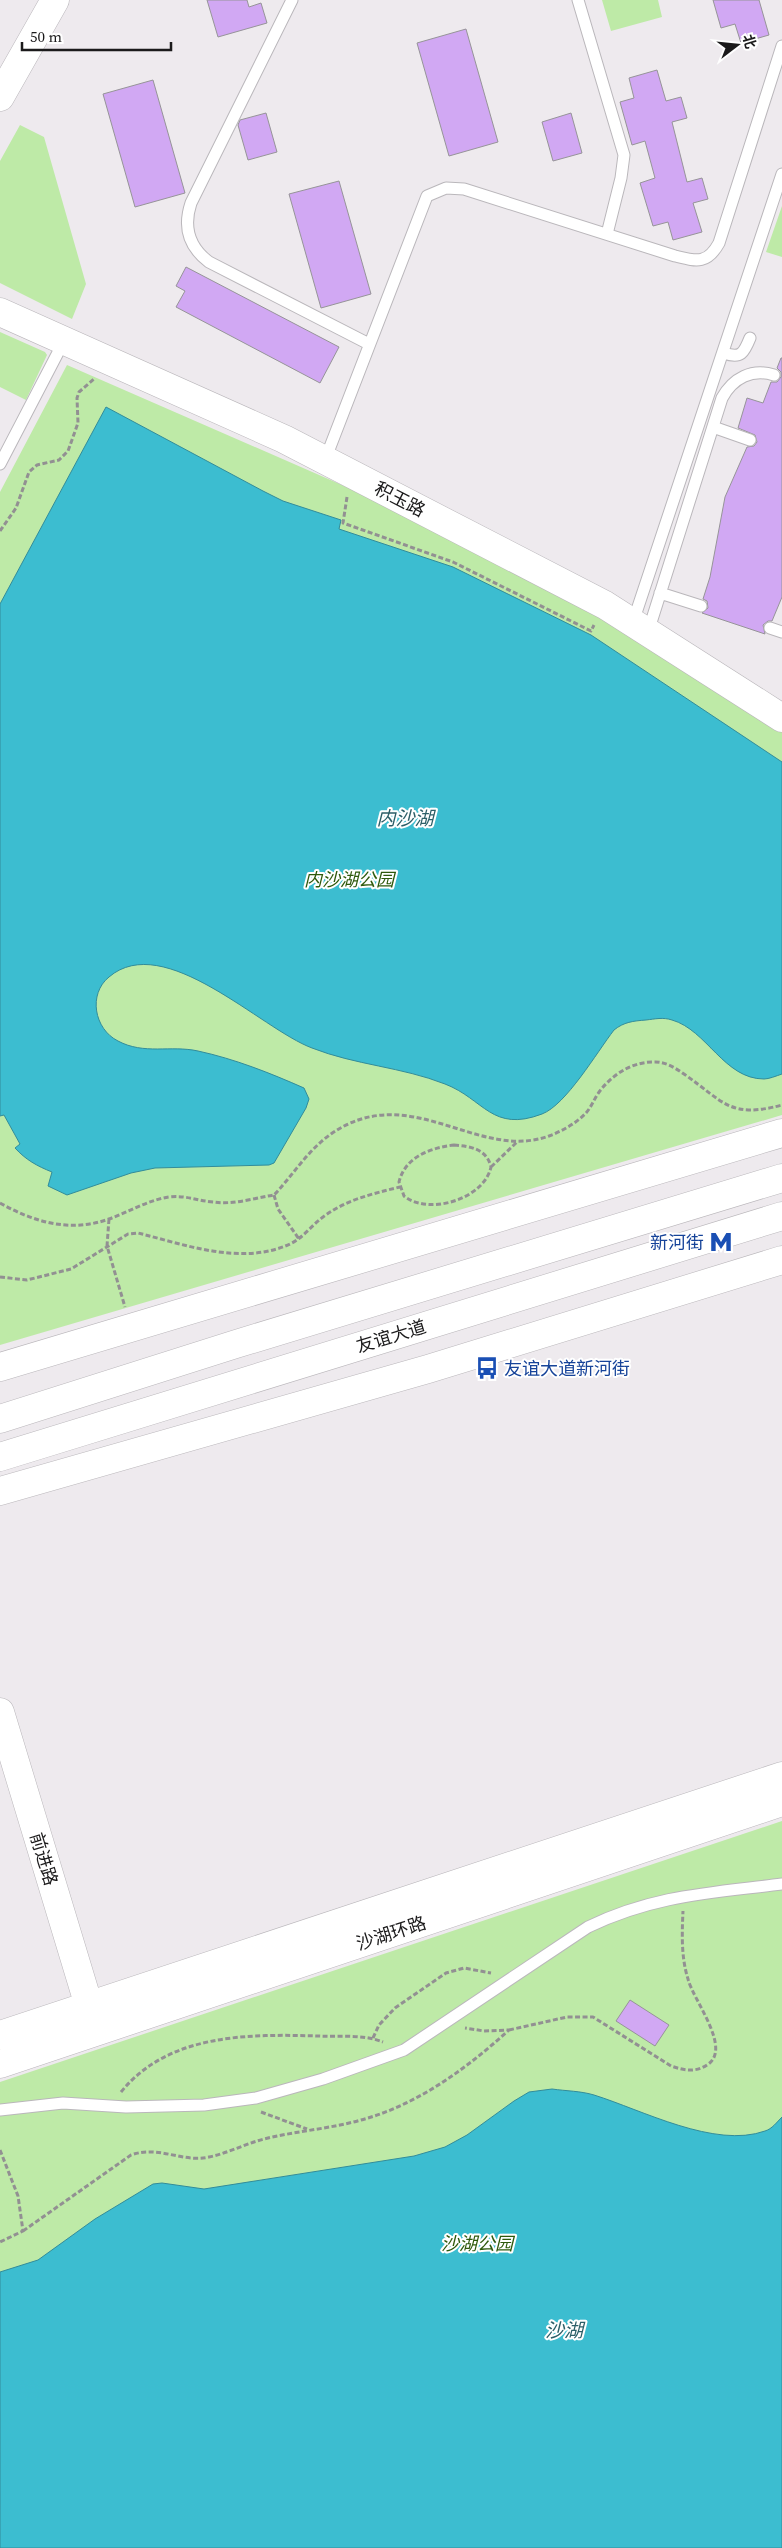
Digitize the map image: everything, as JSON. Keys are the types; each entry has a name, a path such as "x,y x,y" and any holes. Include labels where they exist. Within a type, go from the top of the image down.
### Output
{"main road":[{"path":"0,97 55,0"},
{"name":"积玉路","path":"0,312 284,438 605,605 782,718"},
{"path":"0,1368 782,1133"},
{"path":"0,1419 236,1344 782,1178"},
{"name":"友谊大道","path":"0,1457 782,1216"},
{"path":"0,1491 428,1369 782,1260"},
{"name":"前进路","path":"0,1712 81,2008"},
{"name":"前进路","path":"0,1764 81,2008"},
{"name":"沙湖环路","path":"0,2035 782,1776"},
{"name":"沙湖环路","path":"0,2064 782,1802"}],"lane":[{"path":"292,0 191,203 187,229 193,245 209,262 369,344"},
{"path":"578,0 624,156 621,178 607,234"},
{"path":"325,460 423,202 427,196 437,190 446,188 464,188 694,261 702,260 711,256 719,243 782,46"},
{"path":"640,627 706,399 724,353 782,174"},
{"path":"724,353 734,357 740,356 745,351 750,338"},
{"path":"0,464 64,340"},
{"path":"640,627 660,593 722,398 735,381 752,374 774,375"},
{"path":"713,427 750,440"},
{"path":"660,593 701,606"},
{"path":"770,628 782,632"},
{"path":"0,2110 63,2104 110,2107 204,2105 234,2102 284,2091 404,2050 588,1927 612,1916 683,1895 782,1884"}],"path":[{"path":"0,531 16,508 29,472 37,465 59,460 68,451 78,423 77,398 79,392 98,374"},
{"path":"354,475 350,484 343,523 453,562 591,631 605,605"},
{"path":"0,1203 31,1219 56,1225 84,1225 109,1219 135,1207 171,1197 192,1196 222,1203 274,1195 319,1143 345,1125 373,1116 416,1117 487,1137 517,1142 549,1136 566,1128 586,1114 602,1088 618,1073 644,1063 661,1062 676,1068 720,1101 739,1110 758,1112 782,1105"},
{"path":"491,1168 487,1156 476,1149 463,1146 445,1146 427,1152 409,1162 402,1174 400,1187 404,1196 417,1202 431,1204 454,1201 474,1192 488,1177 491,1168 517,1142"},
{"path":"0,1276 27,1280 59,1273 79,1265 121,1236 138,1233 220,1253 281,1248 299,1239 321,1219 343,1204 400,1187"},
{"path":"274,1195 278,1209 299,1239"},
{"path":"109,1219 107,1246 127,1315"},
{"path":"443,2024 484,2031 509,2030 567,2017 593,2017 671,2066 696,2070 711,2063 716,2054 714,2037 692,1992 687,1977 683,1950 683,1895"},
{"path":"372,2038 379,2025 395,2008 446,1973 464,1968 510,1980"},
{"path":"0,2242 23,2231 136,2153 150,2150 198,2158 208,2157 262,2140 361,2120 401,2106 447,2079 486,2051 509,2030"},
{"path":"110,2107 143,2070 161,2058 190,2046 238,2037 372,2038 404,2050"},
{"path":"234,2102 307,2130"},
{"path":"0,2150 18,2196 23,2231"}],"green space":[{"path":"602,0 658,0 662,17 611,31"},
{"path":"20,125 44,137 86,284 72,319 0,283 0,161"},
{"path":"782,206 782,257 766,252"},
{"path":"0,332 45,352 47,355 26,400 0,387"},
{"name":"内沙湖","path":"67,365 374,499 626,630 782,732 782,1115 0,1345 0,492"},
{"name":"沙湖","path":"782,1821 782,2548 0,2548 0,2082"}],"water":[{"name":"内沙湖","path":"106,407 283,501 341,520 339,529 453,567 591,635 782,762 782,1074 764,1079 750,1077 727,1063 696,1033 672,1020 633,1021 621,1025 614,1030 581,1077 551,1109 525,1119 511,1119 489,1112 458,1090 429,1078 328,1054 312,1048 291,1038 212,988 184,974 157,966 131,966 109,977 102,984 98,992 96,1002 99,1020 110,1036 138,1048 188,1049 252,1067 304,1088 309,1099 306,1108 274,1163 269,1165 155,1168 131,1173 67,1195 48,1186 52,1172 32,1162 15,1148 20,1144 4,1115 0,1116 0,604"},
{"name":"沙湖","path":"552,2089 594,2095 656,2118 724,2135 745,2135 765,2131 782,2117 782,2548 0,2548 0,2272 38,2260 95,2219 153,2184 162,2183 204,2189 414,2156 445,2147 467,2135 529,2092"}],"building":[{"path":"207,0 247,0 249,7 261,3 267,23 218,37"},
{"path":"713,0 759,0 769,35 741,43 735,24 721,28"},
{"path":"466,29 498,142 449,156 417,43"},
{"path":"657,70 666,101 681,97 687,118 672,122 687,182 702,178 708,199 693,203 702,232 673,240 668,222 653,226 640,183 655,178 645,141 632,145 620,102 634,98 629,78"},
{"path":"153,80 185,193 135,207 103,94"},
{"path":"266,113 277,152 248,160 238,125 240,120"},
{"path":"571,113 582,153 553,161 542,122"},
{"path":"339,181 371,294 321,308 289,194"},
{"path":"186,267 339,347 320,383 176,307 185,291 176,286"},
{"path":"781,358 782,597 772,621 768,621 763,625 765,634 702,613 708,608 707,601 703,599 710,577 725,497 747,447 754,446 757,442 755,435 738,428 747,398 763,403 771,382 777,382 781,377 781,372 777,368"},
{"path":"630,2000 669,2025 655,2046 616,2021"}],"place":[{"name":"新河街","path":"721,1242"},
{"name":"友谊大道新河街","path":"487,1368"}],"park label":[{"name":"内沙湖公园","path":"349,879"},
{"name":"沙湖公园","path":"477,2243"}]}
